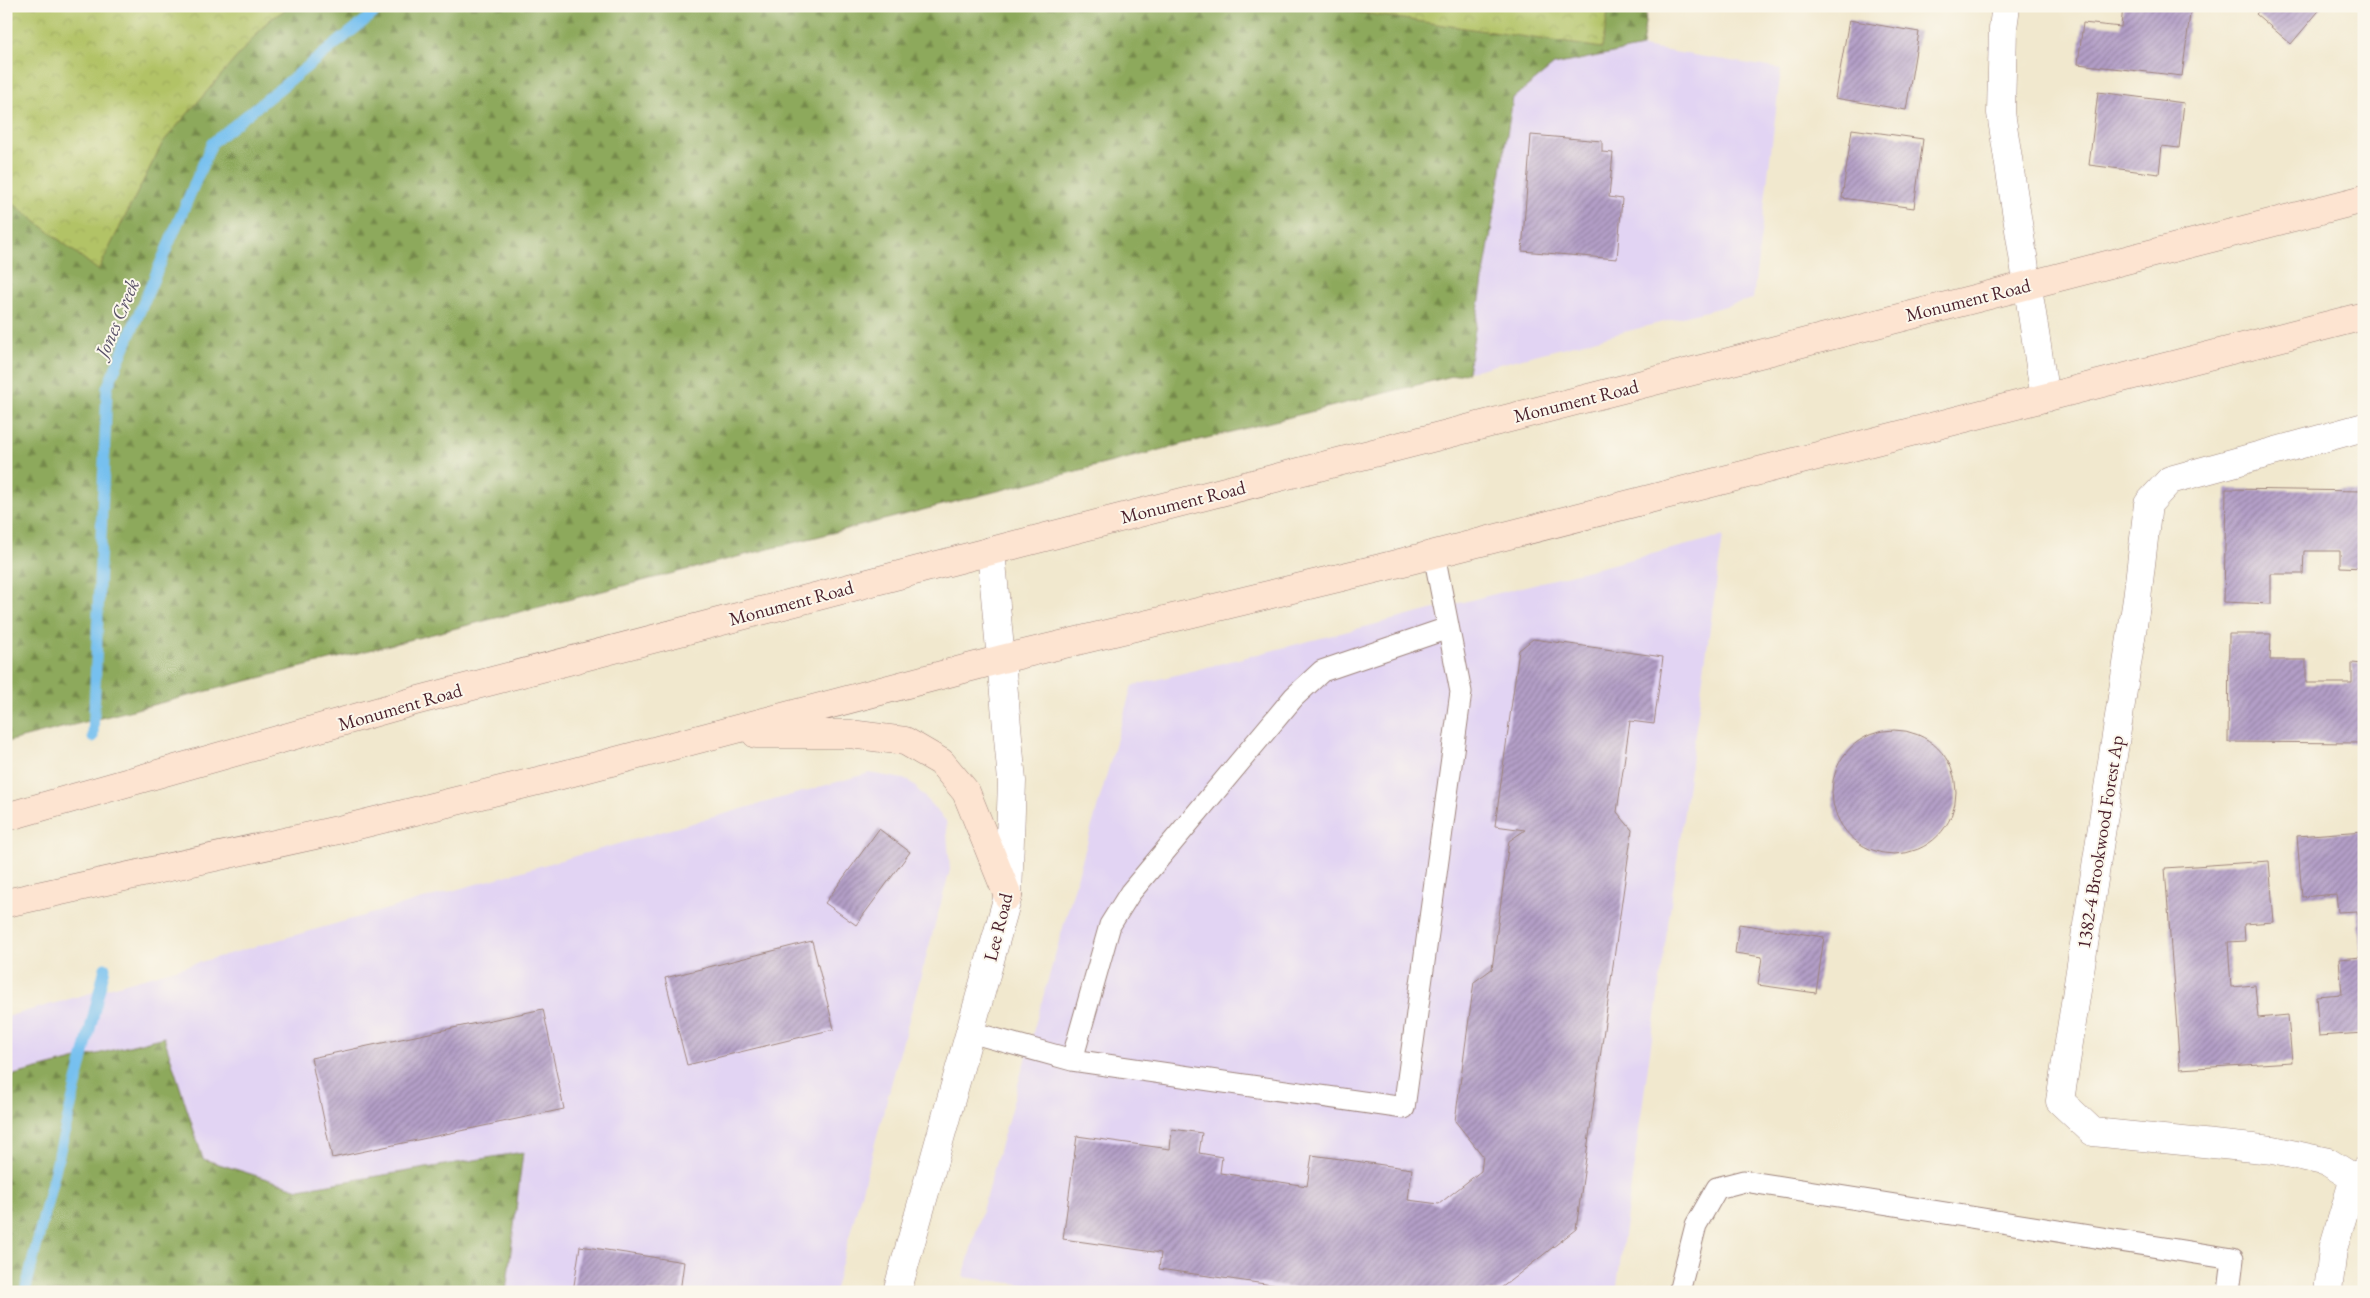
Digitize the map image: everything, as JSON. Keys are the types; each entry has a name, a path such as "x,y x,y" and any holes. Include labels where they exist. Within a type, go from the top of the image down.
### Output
{"main road":[{"name":"Monument Road","path":"6,817 416,702 991,551 2364,199"},
{"path":"6,904 347,827 566,774 1002,659 1434,554 2364,316"},
{"path":"720,734 850,734 905,741 940,762 966,792 1008,896"}],"street":[{"path":"2006,6 2003,28 2001,113 2045,398"},
{"name":"1382-4 Brookwood Forest Ap","path":"2359,1175 2328,1162 2273,1150 2093,1132 2060,1101 2137,599 2148,504 2170,480 2364,427"},
{"name":"Lee Road","path":"897,1292 1008,896 1012,781 991,551"},
{"path":"2328,1292 2333,1248 2359,1175"}],"lane":[{"path":"970,1032 1072,1060 1404,1108 1461,692 1434,554"},
{"path":"1072,1060 1110,925 1130,893 1294,697 1322,671 1448,628"},
{"path":"1679,1292 1696,1225 1716,1188 1744,1181 2232,1258 2229,1292"}],"shaded area":[{"path":"1642,47 1781,69 1753,299 1468,372 1513,98 1554,65"},
{"path":"1723,536 1616,1292 1085,1292 963,1277 1132,686"},
{"path":"869,773 909,780 946,821 950,870 834,1292 506,1292 523,1153 299,1189 203,1159 164,1037 6,1077 6,1017"}],"green space":[{"path":"6,6 1647,6 1642,47 1554,65 1513,98 1468,372 6,742"},
{"path":"6,6 291,6 268,21 163,142 98,270 6,198"},
{"path":"1314,6 1609,6 1602,48"},
{"path":"164,1037 203,1159 299,1189 523,1152 506,1292 6,1292 6,1077"}],"building":[{"path":"2123,6 2191,6 2182,76 2078,64 2083,23 2121,27"},
{"path":"2263,6 2323,6 2291,44 2256,14"},
{"path":"1849,20 1919,32 1906,110 1835,98"},
{"path":"2098,92 2184,103 2179,148 2162,146 2159,174 2089,165"},
{"path":"1852,129 1923,139 1914,208 1842,198"},
{"path":"1531,135 1602,141 1602,152 1613,153 1609,197 1622,199 1617,259 1522,251"},
{"path":"2226,489 2364,491 2364,568 2340,567 2340,551 2304,551 2303,574 2271,574 2271,604 2224,602"},
{"path":"2229,634 2271,634 2270,660 2306,660 2306,683 2352,683 2352,663 2364,664 2364,743 2228,742"},
{"path":"1533,639 1663,657 1654,724 1630,721 1617,812 1632,830 1576,1229 1496,1292 1322,1292 1159,1269 1161,1253 1063,1239 1077,1136 1170,1149 1172,1129 1202,1133 1199,1153 1222,1157 1220,1173 1307,1186 1312,1155 1412,1169 1408,1200 1439,1204 1481,1171 1483,1156 1455,1121 1474,982 1492,969 1509,841 1525,830 1495,826 1519,650"},
{"path":"1894,730 1918,734 1938,748 1952,768 1956,792 1952,816 1938,836 1918,850 1894,854 1870,850 1850,836 1836,816 1832,792 1836,768 1850,748 1870,734"},
{"path":"879,829 910,852 856,925 825,903"},
{"path":"2364,831 2364,1033 2319,1036 2316,996 2342,994 2339,959 2361,957 2357,911 2338,912 2336,894 2302,897 2297,836"},
{"path":"2269,861 2274,922 2244,924 2245,941 2228,942 2231,987 2255,985 2258,1018 2288,1015 2292,1062 2180,1069 2165,868"},
{"path":"1739,924 1824,937 1816,993 1758,985 1762,957 1735,953"},
{"path":"812,941 834,1029 687,1065 665,978"},
{"path":"543,1009 564,1109 332,1158 311,1058"},
{"path":"580,1246 684,1262 680,1292 573,1292"}],"waterway":[{"name":"Jones Creek","path":"93,737 107,388 212,143 383,6"},
{"path":"25,1292 105,968"}]}
